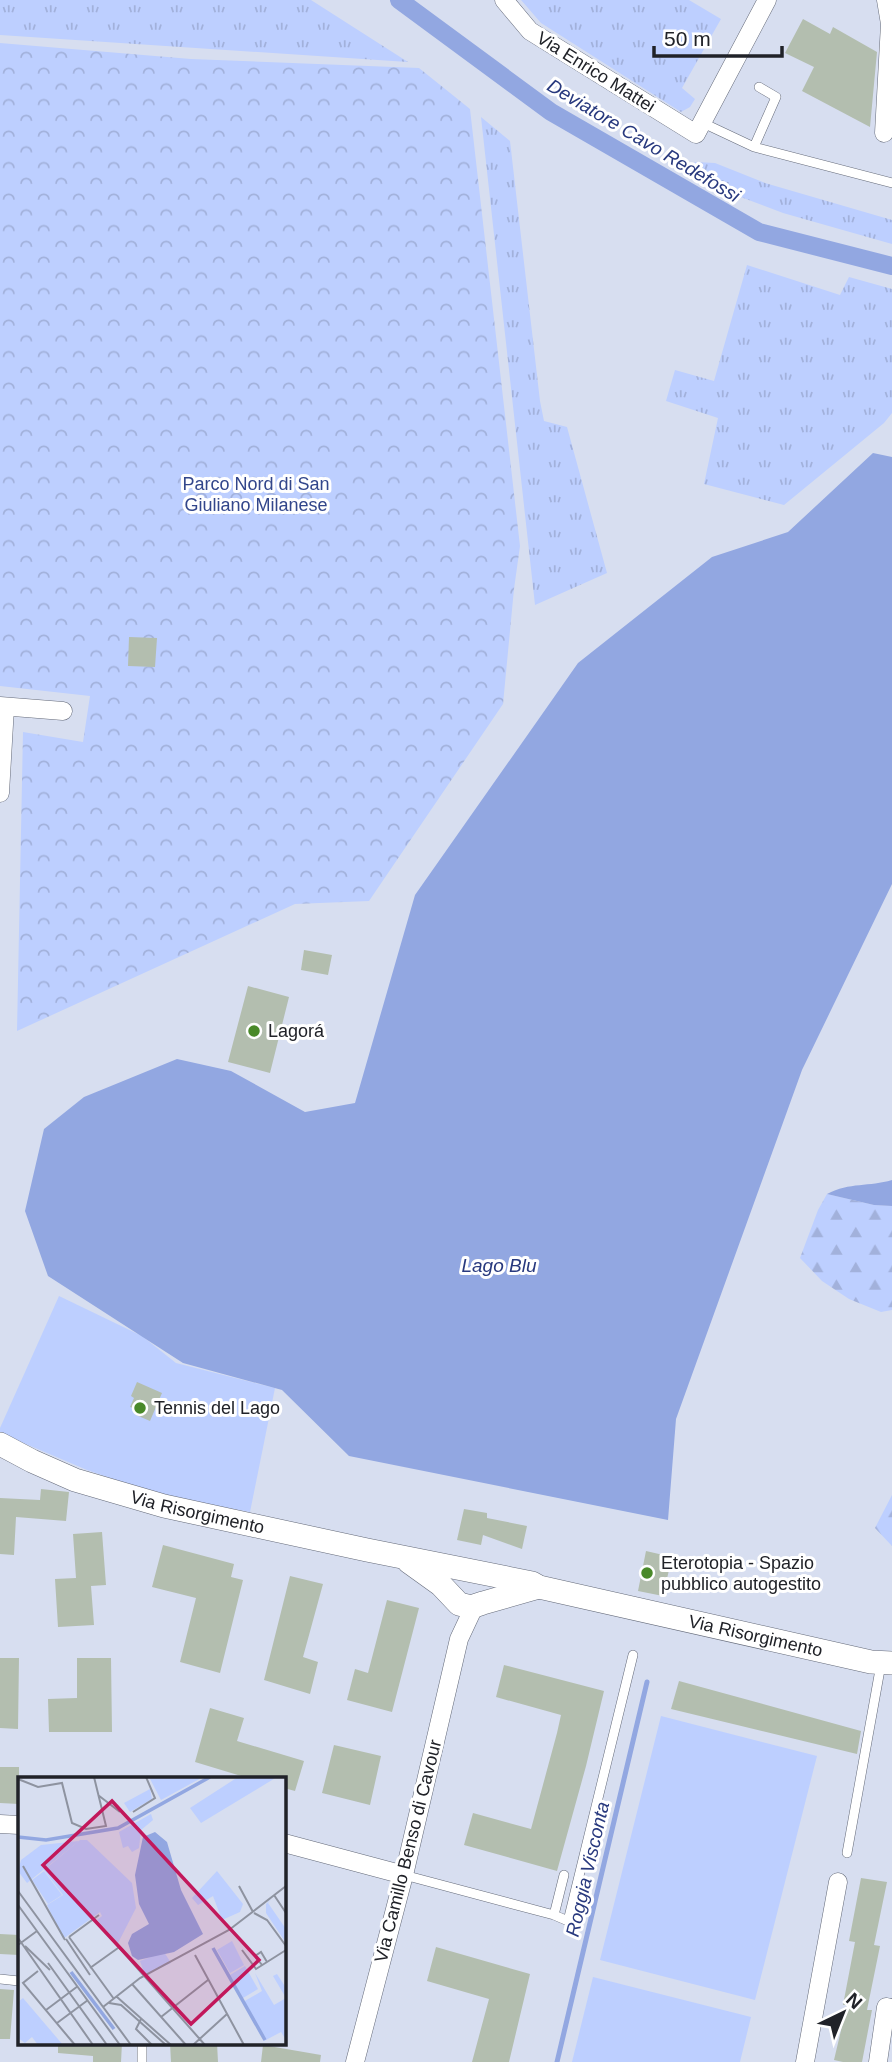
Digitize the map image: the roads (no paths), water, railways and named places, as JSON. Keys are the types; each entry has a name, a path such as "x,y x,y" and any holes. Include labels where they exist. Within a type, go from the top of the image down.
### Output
{"street":[{"name":"Via Enrico Mattei","path":"504,0 530,31 699,129"},
{"path":"699,129 767,0"},
{"path":"884,133 890,24 886,0"},
{"path":"0,793 2,706 63,711"},
{"name":"Via Risorgimento","path":"0,1444 52,1471 109,1491 191,1512 532,1583 539,1587 887,1663"},
{"name":"Via Risorgimento","path":"404,1558 467,1602 539,1587"},
{"path":"473,1571 482,1574 488,1585 486,1598 467,1602 452,1584 458,1574 473,1571"},
{"name":"Via Camillo Benso di Cavour","path":"355,2062 404,1875 467,1602"},
{"path":"0,1824 18,1825"},
{"path":"285,1843 404,1875"},
{"path":"805,2062 838,1882"},
{"path":"878,2062 887,2007 892,2008"}],"lane":[{"path":"754,147 776,96 760,87"},
{"path":"699,129 754,147 892,183"},
{"path":"404,1875 568,1921 633,1655"},
{"path":"847,1853 887,1663"},
{"path":"554,1915 564,1875"},
{"path":"0,1979 18,1981"},
{"path":"142,2044 142,2062"}],"water":[{"name":"Lago Blu","path":"873,453 892,457 892,884 802,1070 676,1419 668,1520 349,1456 282,1390 183,1363 48,1276 25,1211 44,1129 84,1097 177,1059 231,1071 305,1112 355,1103 415,895 578,663 712,557 788,532"},
{"path":"892,1180 892,1206 874,1205 827,1194 844,1188"}],"waterway":[{"name":"Deviatore Cavo Redefossi","path":"399,0 551,112 759,232 892,266"},
{"name":"Roggia Visconta","path":"557,2062 647,1682"}],"place":[{"name":"Lagorá","path":"254,1031"},
{"name":"Tennis del Lago","path":"140,1408"},
{"name":"Eterotopia - Spazio pubblico autogestito","path":"647,1573"}],"park label":[{"name":"Parco Nord di San Giuliano Milanese","path":"256,494"}]}
